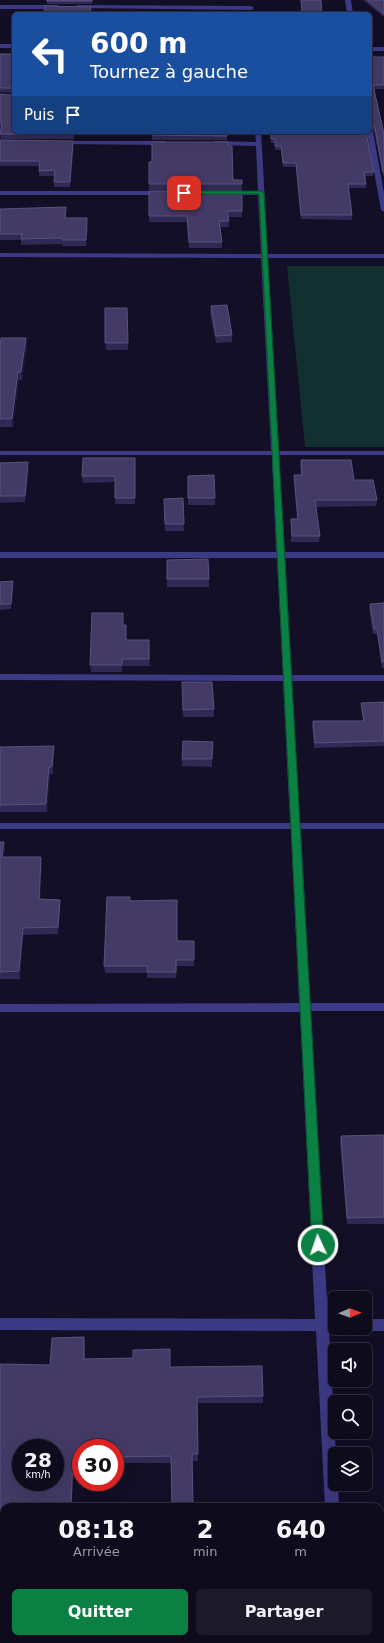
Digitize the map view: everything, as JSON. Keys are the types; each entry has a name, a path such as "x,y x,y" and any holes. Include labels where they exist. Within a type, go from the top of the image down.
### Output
{"street":[{"path":"71,7 252,11 251,0"},
{"path":"348,0 350,12"},
{"path":"0,7 63,7"},
{"path":"0,46 12,46"},
{"path":"372,49 384,49"},
{"path":"258,134 305,1006 328,1312"},
{"path":"370,134 384,210"},
{"path":"55,143 173,143"},
{"path":"204,143 259,144"},
{"path":"0,193 166,193"},
{"path":"222,193 261,193"},
{"path":"0,255 384,256"},
{"path":"0,453 384,453"},
{"path":"0,555 384,555"},
{"path":"0,676 384,678"},
{"path":"0,826 384,826"},
{"path":"0,1008 384,1006"},
{"path":"0,1324 328,1325"},
{"path":"372,1325 384,1325"},
{"path":"329,1335 332,1503"}],"green space":[{"path":"287,266 384,266 384,447 305,447"}],"building":[{"path":"92,0 92,1 47,1"},
{"path":"301,0 321,0 322,12 302,12"},
{"path":"367,0 384,0 384,14"},
{"path":"45,6 91,7 90,12 44,12"},
{"path":"0,54 12,54 12,88 0,88"},
{"path":"372,57 384,57 384,85 373,85 384,134 384,172 375,128 372,126"},
{"path":"0,94 12,95 12,134 0,134 2,122 0,122"},
{"path":"227,134 227,136 152,135"},
{"path":"271,134 366,134 374,172 364,172 366,184 348,184 352,215 301,215 296,163 283,163 281,146 275,146 275,139 271,139"},
{"path":"0,140 73,141 70,182 54,182 55,170 39,171 40,161 0,161"},
{"path":"152,142 228,142 228,146 232,146 233,180 242,180 242,184 149,184 149,162 152,162"},
{"path":"149,191 242,191 242,211 227,211 229,221 219,221 222,242 189,242 187,216 149,216"},
{"path":"66,207 65,218 87,218 86,240 62,240 62,238 21,239 22,234 0,234 0,209"},
{"path":"227,305 232,335 216,336 211,306"},
{"path":"105,308 127,308 128,343 105,343"},
{"path":"1,338 26,338 21,372 18,372 12,419 0,419"},
{"path":"83,458 135,458 135,498 115,498 115,476 82,476"},
{"path":"301,460 351,460 354,480 373,480 377,500 315,500 320,536 292,536 291,519 298,519 294,475 302,475"},
{"path":"28,462 25,496 0,496 0,463"},
{"path":"214,475 215,498 188,498 188,476"},
{"path":"183,498 184,524 165,524 164,499"},
{"path":"208,559 209,579 167,579 167,560"},
{"path":"13,581 11,604 0,604 0,582"},
{"path":"384,603 384,662 382,662 377,629 374,629 370,604"},
{"path":"92,613 123,613 123,625 126,625 126,640 149,640 149,659 122,659 122,665 90,665"},
{"path":"182,682 212,682 214,709 183,710"},
{"path":"384,702 384,741 315,743 313,721 364,721 361,703"},
{"path":"183,741 213,742 212,759 182,759"},
{"path":"54,746 52,767 49,767 46,804 0,805 0,747"},
{"path":"0,842 4,842 2,857 41,857 39,899 60,900 58,927 23,928 19,971 0,972"},
{"path":"107,897 130,897 130,901 177,900 177,941 194,941 194,960 176,960 176,972 147,972 147,966 104,966"},
{"path":"384,1135 384,1217 347,1218 341,1136"},
{"path":"84,1337 84,1359 133,1358 133,1350 170,1349 170,1367 262,1366 263,1396 197,1397 198,1454 192,1454 193,1503 172,1503 171,1456 124,1457 124,1439 72,1439 71,1503 0,1503 0,1364 50,1365 52,1338"}],"route":[{"path":"184,193 261,193 318,1245"}]}
